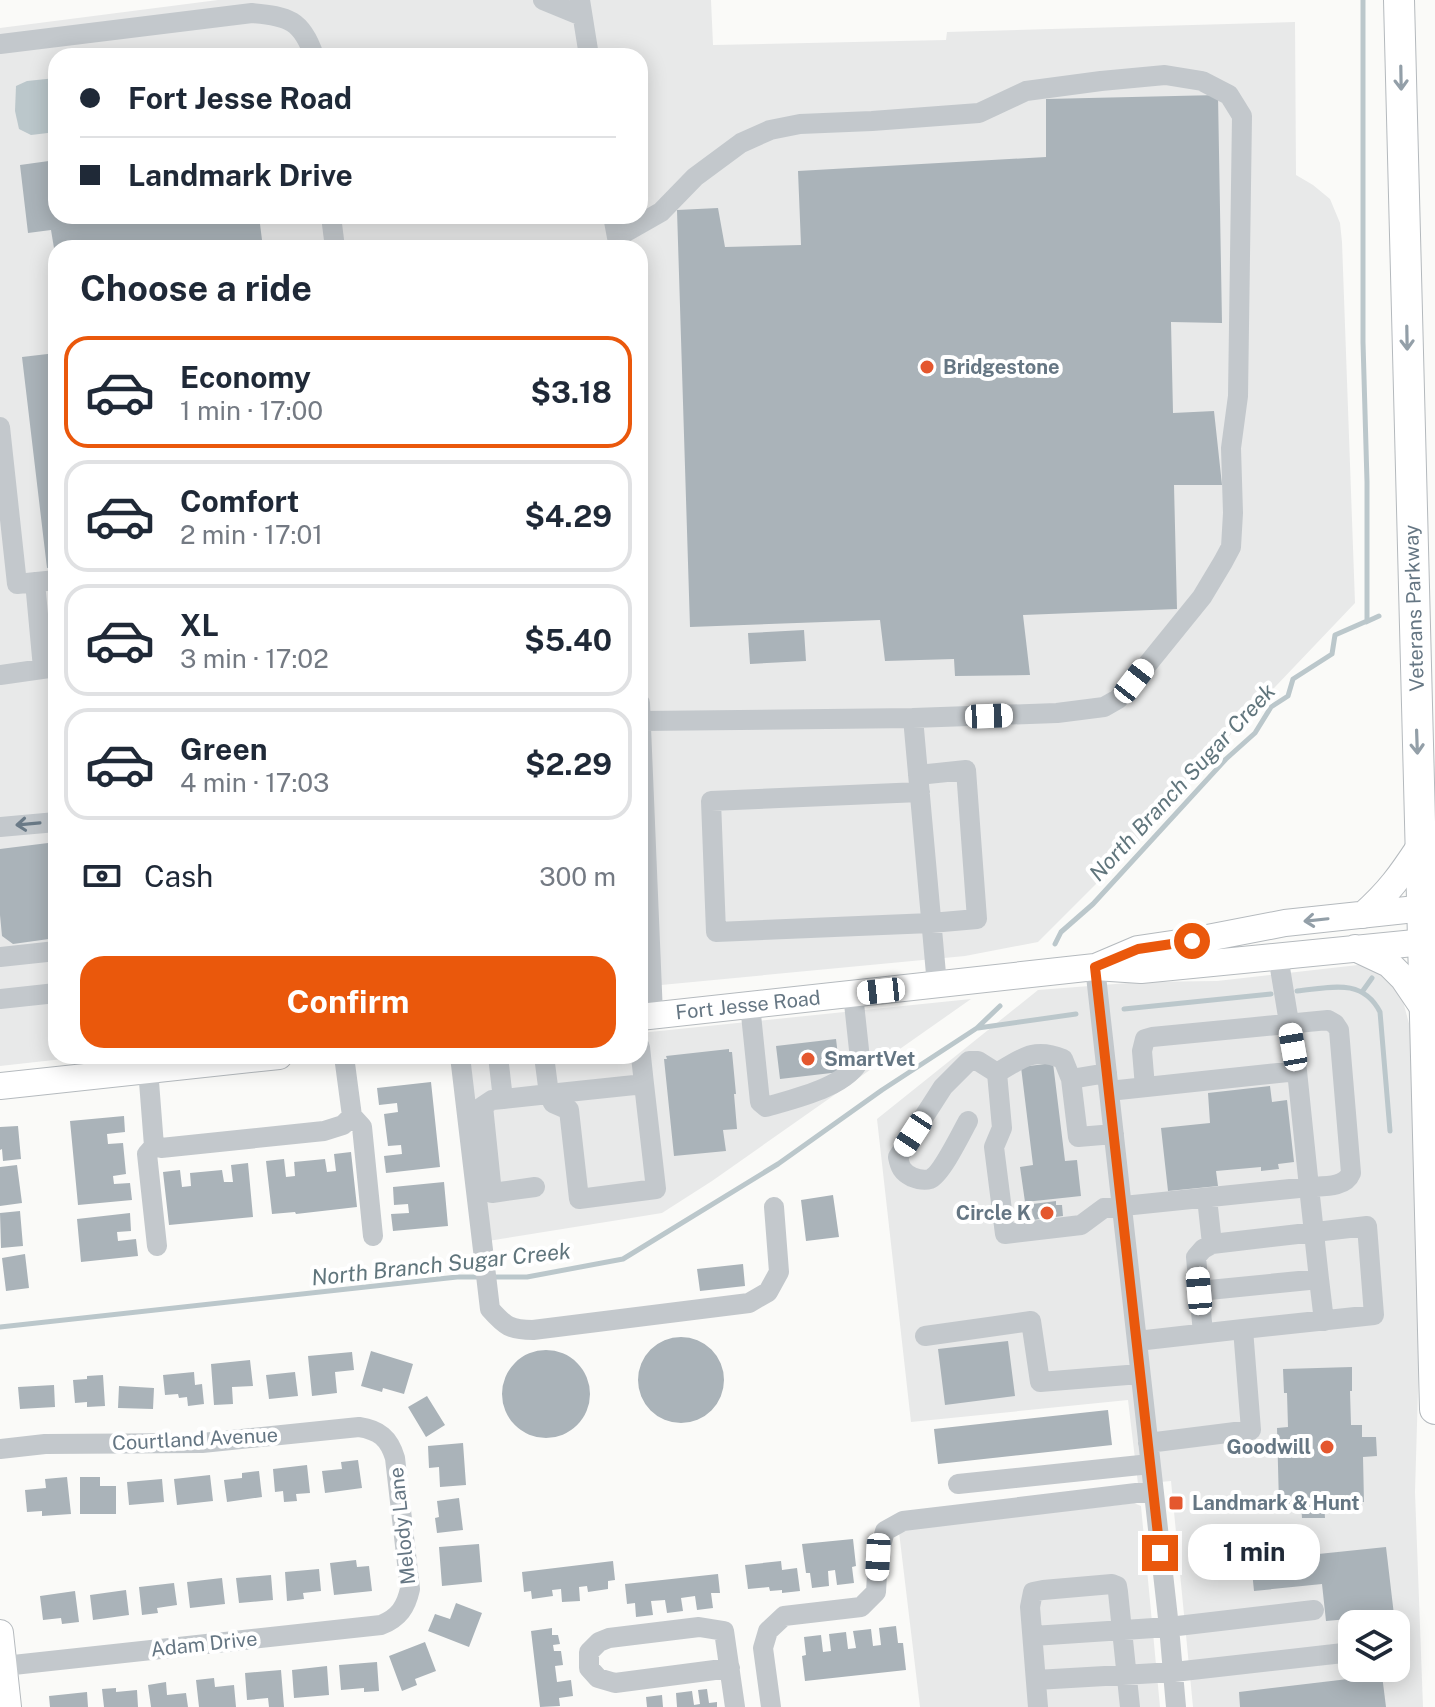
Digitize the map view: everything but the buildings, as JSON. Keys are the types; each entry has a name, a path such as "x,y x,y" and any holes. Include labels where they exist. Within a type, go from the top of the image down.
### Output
{"highway":[{"name":"Veterans Parkway","path":"1399,0 1420,846 1428,908 1424,1009 1435,1409"}],"main road":[{"path":"1363,915 1386,894 1420,846"},
{"name":"Fort Jesse Road","path":"1095,967 1138,949 1285,923 1428,908"},
{"name":"Fort Jesse Road","path":"648,1016 1095,967 1141,970 1428,941"},
{"path":"1355,948 1389,964 1403,978 1424,1009"},
{"path":"0,1086 136,1064"},
{"path":"0,1633 8,1707"}],"street":[{"path":"543,0 581,8 588,48"},
{"path":"0,44 252,13 279,15 296,24 311,48"},
{"path":"648,221 695,177 741,143 770,130 800,124 979,113 1026,91 1165,75 1202,81 1229,95 1242,116 1238,396 1231,448 1231,547 1202,597 1118,699 1104,707 1057,713 648,721"},
{"path":"621,240 644,224"},
{"path":"0,427 17,584 48,581"},
{"path":"35,582 48,656"},
{"path":"0,675 48,667"},
{"path":"913,718 937,985"},
{"path":"966,770 977,919 931,923 716,932 711,801 919,784 966,770"},
{"path":"0,827 48,823"},
{"path":"0,957 48,952"},
{"path":"1278,956 1297,1071 1324,1321"},
{"path":"1095,967 1176,1707"},
{"path":"0,999 48,994"},
{"path":"750,1005 760,1102 766,1107 819,1091 857,1066 860,1059 853,994"},
{"path":"997,1073 1002,1128 994,1147 1005,1234 1081,1225 1104,1208 1343,1183 1349,1179 1339,1030 1328,1020 1145,1039 1142,1051 1145,1087"},
{"path":"997,1073 1028,1055 1048,1053 1063,1059 1071,1079 1078,1137 1114,1134"},
{"path":"968,1121 939,1172 931,1179 921,1180 900,1169 898,1157 943,1087 969,1061 978,1061 997,1073"},
{"path":"148,1064 154,1146 147,1154 157,1246"},
{"path":"345,1064 352,1116 362,1127 373,1236"},
{"path":"461,1064 490,1309 502,1323 514,1330 749,1303 768,1292 779,1272 774,1207"},
{"path":"499,1064 503,1099"},
{"path":"545,1064 553,1103 569,1110 579,1199 656,1189 642,1064"},
{"path":"1071,1079 1145,1087 1297,1071"},
{"path":"535,1187 492,1193 483,1106 492,1100 644,1084"},
{"path":"154,1146 161,1148 324,1131 343,1125 352,1116"},
{"path":"1207,1198 1212,1244"},
{"path":"1137,1341 1374,1315 1367,1226 1212,1244 1203,1249 1196,1257 1203,1333"},
{"path":"1199,1291 1319,1279"},
{"path":"925,1336 1031,1321 1040,1382 1140,1374"},
{"path":"1148,1443 1251,1430 1243,1329"},
{"name":"Courtland Avenue","path":"0,1449 45,1444 202,1443 359,1427 372,1429 386,1439"},
{"name":"Melody Lane","path":"386,1439 395,1458 410,1589 401,1613"},
{"path":"958,1484 1150,1464"},
{"path":"771,1707 763,1648 768,1631 784,1616 861,1607 876,1592 878,1557 885,1531 903,1521 1153,1491"},
{"path":"1038,1707 1030,1607 1033,1592 1112,1584 1117,1586 1130,1707"},
{"path":"1033,1636 1169,1627 1314,1610"},
{"name":"Adam Drive","path":"4,1666 381,1625 401,1613"},
{"path":"730,1668 615,1683 598,1678 589,1668 589,1652 599,1642 609,1638 699,1627 724,1631 730,1668 735,1707"},
{"path":"1036,1680 1174,1672 1338,1654"}],"shaded area":[{"name":"Bridgestone","path":"218,0 711,0 713,45 946,40 947,32 1295,22 1296,175 1330,199 1340,223 1342,242 1355,603 1237,727 1152,828 1038,942 965,956 648,986 648,240 48,240 48,1061 0,1066 0,28"},
{"path":"48,79 48,133 31,135 19,129 15,111 16,86 27,81"},
{"path":"1367,964 1390,975 1400,990 1411,1031 1420,1323 1415,1492 1423,1707 1193,1707 1171,1481 1138,1484 1128,1400 911,1422 877,1119 1038,990 1141,982 1217,981"},
{"path":"971,999 662,1213 488,1241 471,1064 648,1064 648,1032"},
{"path":"1134,1503 1141,1506 1160,1707 920,1707 901,1530"}],"waterway":[{"path":"1055,944 1061,932 1093,904 1226,759 1255,733 1271,707 1288,696 1293,679 1332,654 1335,635 1367,621 1363,0"},
{"path":"1366,622 1379,616"},
{"path":"1362,992 1372,978"},
{"path":"1297,991 1344,987 1354,989 1373,1001 1380,1012 1390,1131"},
{"path":"1124,1009 1271,994"},
{"name":"North Branch Sugar Creek","path":"490,1277 527,1277 623,1259 778,1164 882,1090 977,1028 1000,1006"},
{"path":"978,1028 1076,1014"},
{"name":"North Branch Sugar Creek","path":"0,1327 480,1277"}],"place":[{"name":"Bridgestone","path":"927,367"},
{"name":"SmartVet","path":"808,1059"},
{"name":"Circle K","path":"1047,1213"},
{"name":"Goodwill","path":"1327,1447"},
{"name":"Landmark & Hunt","path":"1176,1503"}],"route":[{"path":"1160,1553 1095,967 1138,949 1192,941"}]}
